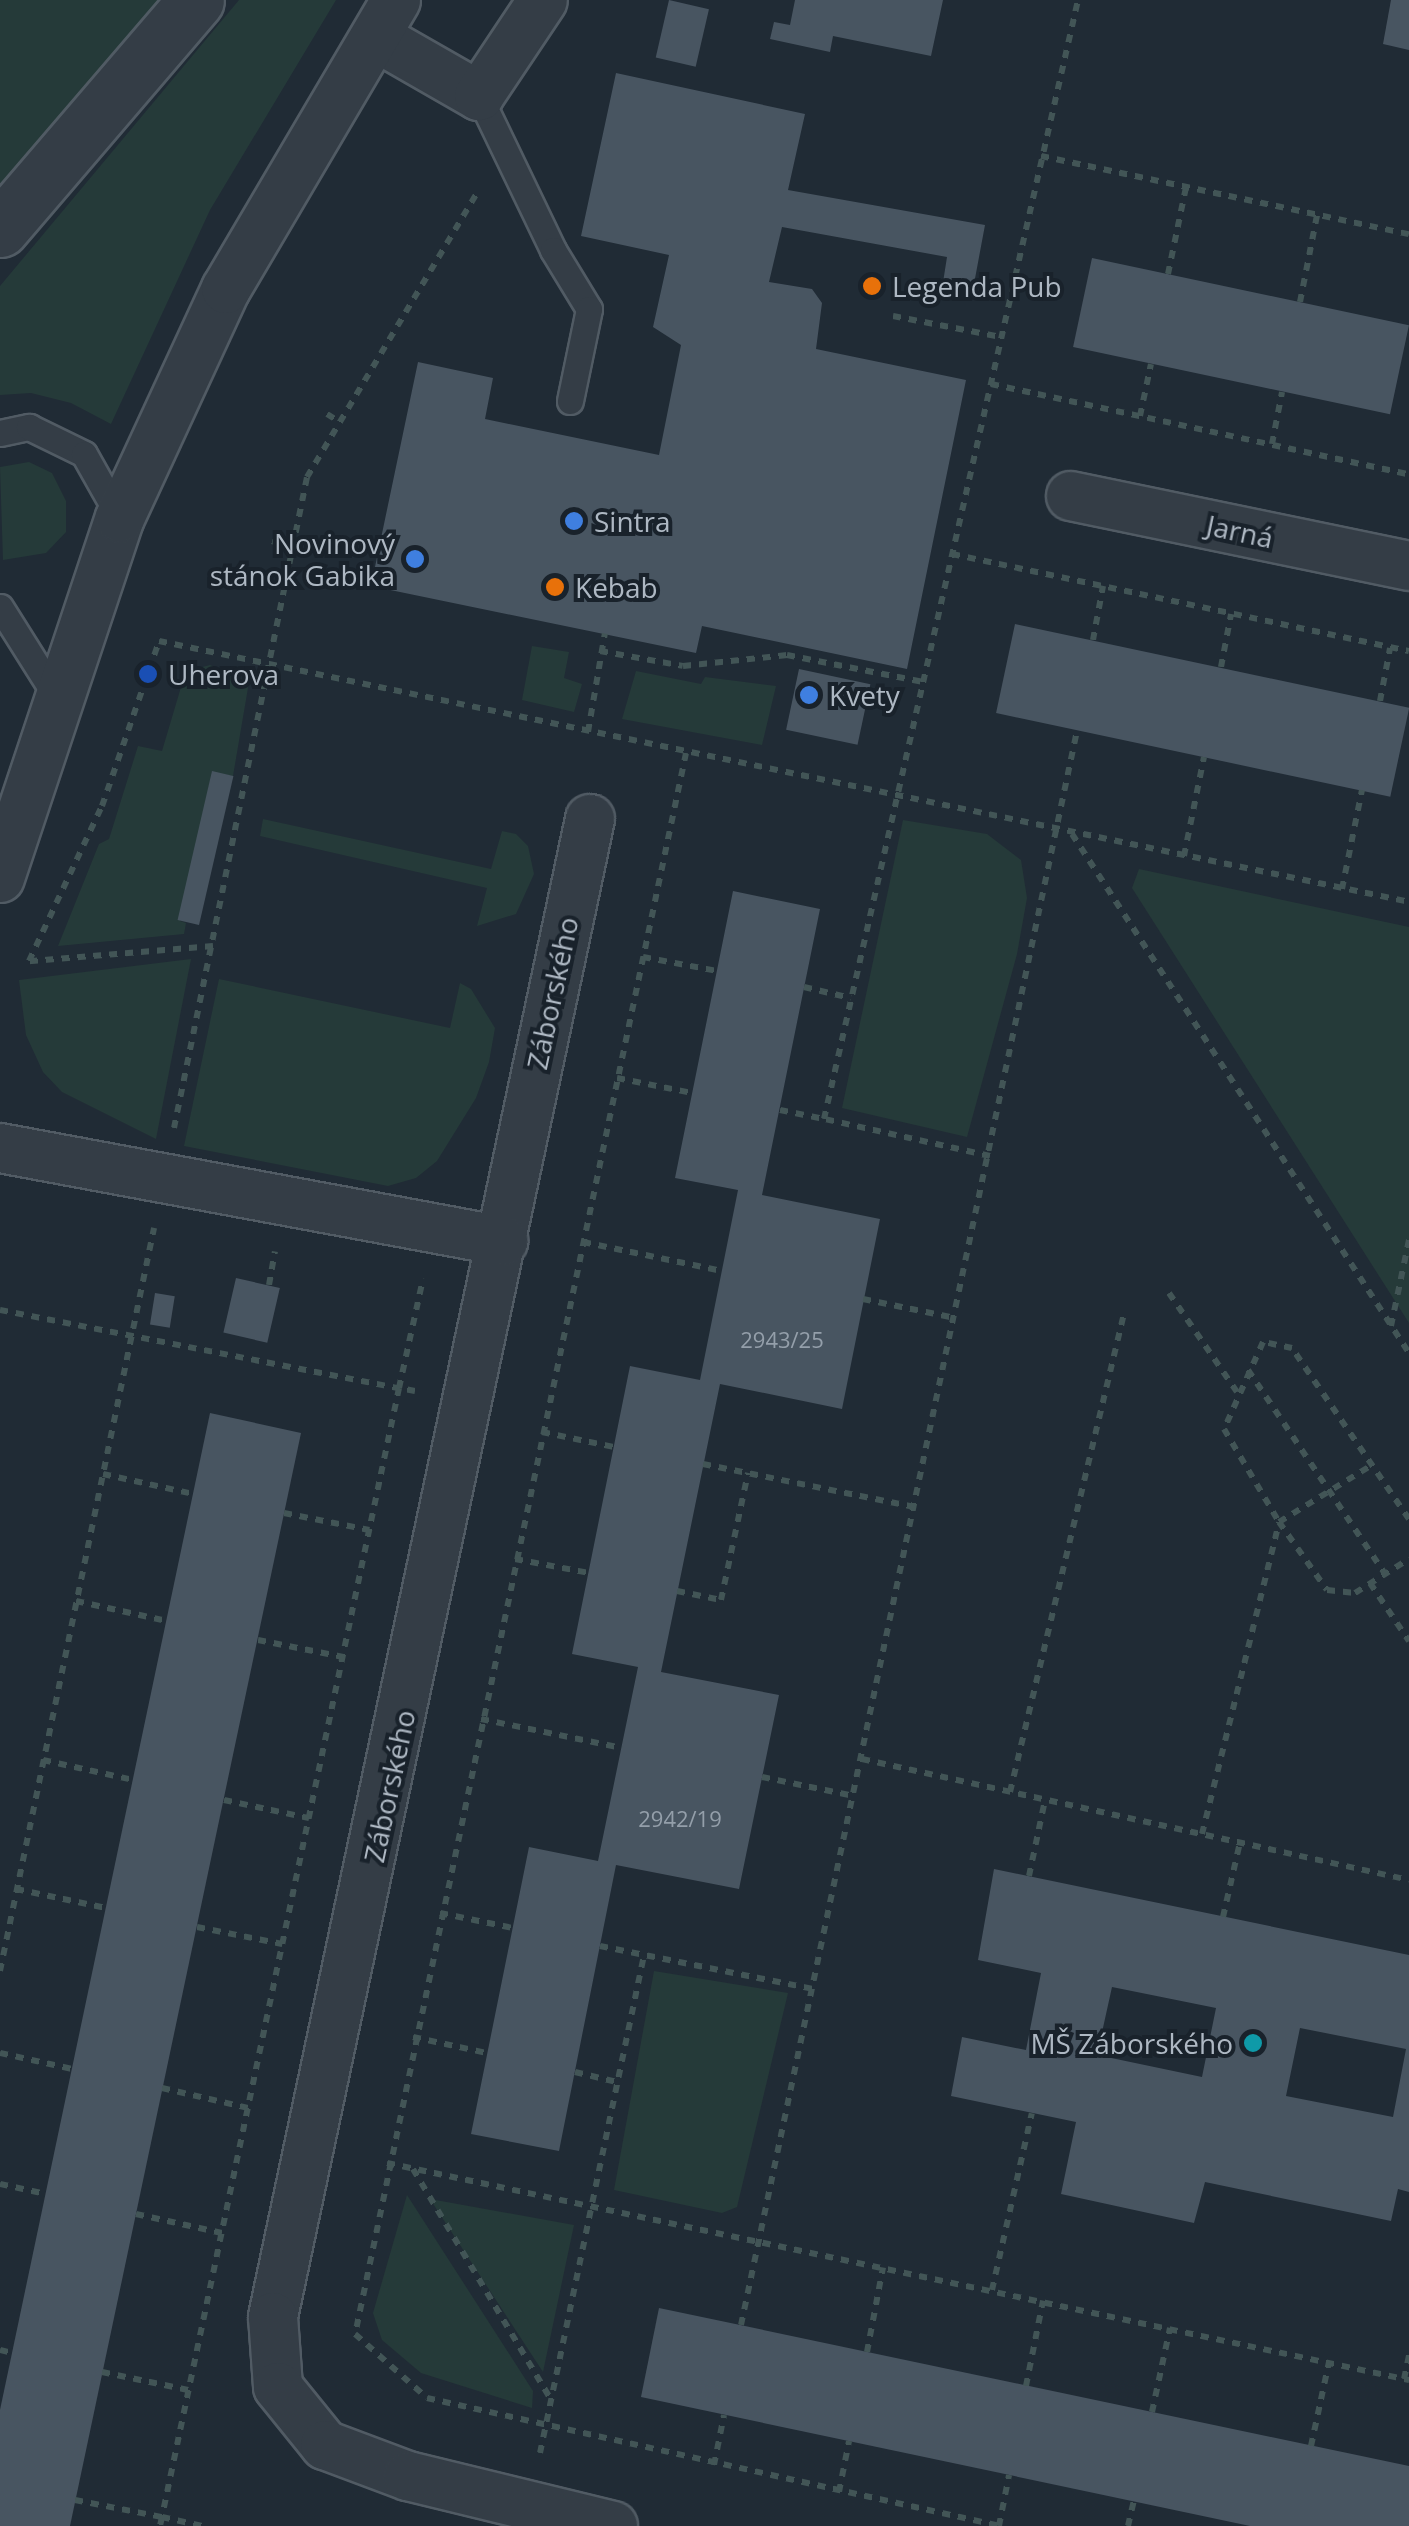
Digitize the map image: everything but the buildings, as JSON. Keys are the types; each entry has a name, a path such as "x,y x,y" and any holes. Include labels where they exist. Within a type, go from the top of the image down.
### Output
{"street":[{"path":"0,229 196,0"},
{"path":"3,859 120,518 226,289 386,19 479,96 544,0"},
{"name":"Jarná","path":"1071,496 1409,566"},
{"name":"Záborského","path":"590,819 273,2317 278,2387 325,2445 408,2476 613,2526"},
{"path":"0,1148 503,1240"}],"lane":[{"path":"479,96 502,150 589,310 570,402"},
{"path":"0,433 28,428 84,454 120,518"},
{"path":"0,607 56,696"}],"path":[{"path":"824,1119 1078,0"},
{"path":"170,1147 307,477 502,150"},
{"path":"1041,156 1409,234"},
{"path":"1168,274 1186,187"},
{"path":"1300,302 1317,214"},
{"path":"893,316 1001,336"},
{"path":"1140,416 1150,364"},
{"path":"991,384 1409,474"},
{"path":"1272,444 1282,392"},
{"path":"327,414 340,422"},
{"path":"272,541 293,547"},
{"path":"952,554 1409,651"},
{"path":"1092,640 1103,586"},
{"path":"1221,667 1231,614"},
{"path":"588,732 605,634"},
{"path":"214,946 29,961 102,806 159,642 1409,902"},
{"path":"1380,700 1390,647"},
{"path":"600,650 683,666 787,655 923,682"},
{"path":"741,2325 1077,730"},
{"path":"686,753 413,2037 355,2334 427,2398 544,2429 1000,2526 1009,2475"},
{"path":"1184,856 1204,757"},
{"path":"1342,889 1362,790"},
{"path":"1072,834 1409,1354"},
{"path":"643,956 716,971"},
{"path":"804,987 851,998"},
{"path":"618,1078 692,1093"},
{"path":"780,1110 990,1156"},
{"path":"0,1971 155,1224"},
{"path":"1391,1326 1409,1240"},
{"path":"582,1242 722,1270"},
{"path":"1169,1292 1238,1393"},
{"path":"863,1299 956,1318"},
{"path":"0,1310 399,1388 161,2522"},
{"path":"1010,1792 1124,1314"},
{"path":"1409,1519 1292,1348 1264,1342 1224,1429 1279,1522 1327,1590 1355,1592 1409,1559"},
{"path":"1248,1370 1384,1574"},
{"path":"542,1432 614,1447"},
{"path":"704,1464 915,1507"},
{"path":"1202,1834 1279,1522 1372,1464"},
{"path":"678,1591 721,1600 748,1473"},
{"path":"103,1474 194,1494"},
{"path":"284,1513 369,1530"},
{"path":"515,1559 589,1574"},
{"path":"1370,1583 1409,1641"},
{"path":"76,1601 167,1620"},
{"path":"258,1640 343,1657"},
{"path":"481,1720 622,1748"},
{"path":"862,1759 1409,1880"},
{"path":"43,1760 133,1780"},
{"path":"762,1777 854,1796"},
{"path":"224,1800 309,1818"},
{"path":"1029,1876 1045,1800"},
{"path":"1223,1916 1240,1842"},
{"path":"16,1889 106,1908"},
{"path":"440,1914 513,1928"},
{"path":"197,1927 282,1944"},
{"path":"600,1946 812,1989"},
{"path":"536,2471 644,1955"},
{"path":"413,2037 487,2053"},
{"path":"0,2052 72,2069"},
{"path":"574,2072 617,2082"},
{"path":"162,2088 248,2108"},
{"path":"992,2290 1032,2112"},
{"path":"387,2163 1406,2380 1409,2355"},
{"path":"412,2168 550,2398"},
{"path":"0,2184 46,2194"},
{"path":"136,2214 222,2233"},
{"path":"866,2352 883,2267"},
{"path":"1026,2386 1043,2301"},
{"path":"1152,2412 1170,2328"},
{"path":"0,2350 12,2353"},
{"path":"1312,2446 1328,2362"},
{"path":"102,2372 188,2390"},
{"path":"714,2465 724,2415"},
{"path":"839,2492 849,2442"},
{"path":"75,2500 161,2522 202,2526"},
{"path":"1128,2526 1134,2501"}],"green space":[{"path":"0,0 159,0 0,195"},
{"path":"239,0 336,0 210,210 111,424 71,403 31,393 0,395 0,286"},
{"path":"29,462 52,473 66,501 66,532 46,553 3,560 0,467"},
{"path":"532,646 569,652 564,678 582,684 574,712 522,700"},
{"path":"210,665 249,682 233,776 212,772 180,921 186,923 184,934 58,946 99,844 109,839 138,746 162,751 184,677 179,673"},
{"path":"636,671 701,684 705,677 776,686 762,745 622,719"},
{"path":"263,819 491,869 502,831 516,834 528,846 534,874 516,914 477,926 487,888 260,836"},
{"path":"903,820 987,834 1021,860 1027,898 1017,954 967,1137 842,1108"},
{"path":"1139,869 1409,927 1409,1323 1132,888"},
{"path":"191,959 156,1139 62,1092 43,1072 26,1035 19,980"},
{"path":"219,979 450,1028 460,983 471,989 495,1028 489,1062 476,1098 437,1161 416,1178 388,1186 184,1146"},
{"path":"654,1971 788,1993 737,2207 722,2213 614,2190"},
{"path":"407,2195 533,2391 532,2408 421,2373 382,2340 373,2313"},
{"path":"430,2199 574,2225 543,2372"}],"place":[{"name":"Legenda Pub","path":"872,286"},
{"name":"Sintra","path":"574,521"},
{"name":"Novinový stánok Gabika","path":"415,559"},
{"name":"Kebab","path":"555,587"},
{"name":"Uherova","path":"148,674"},
{"name":"Kvety","path":"809,695"},
{"name":"MŠ Záborského","path":"1253,2043"}]}
